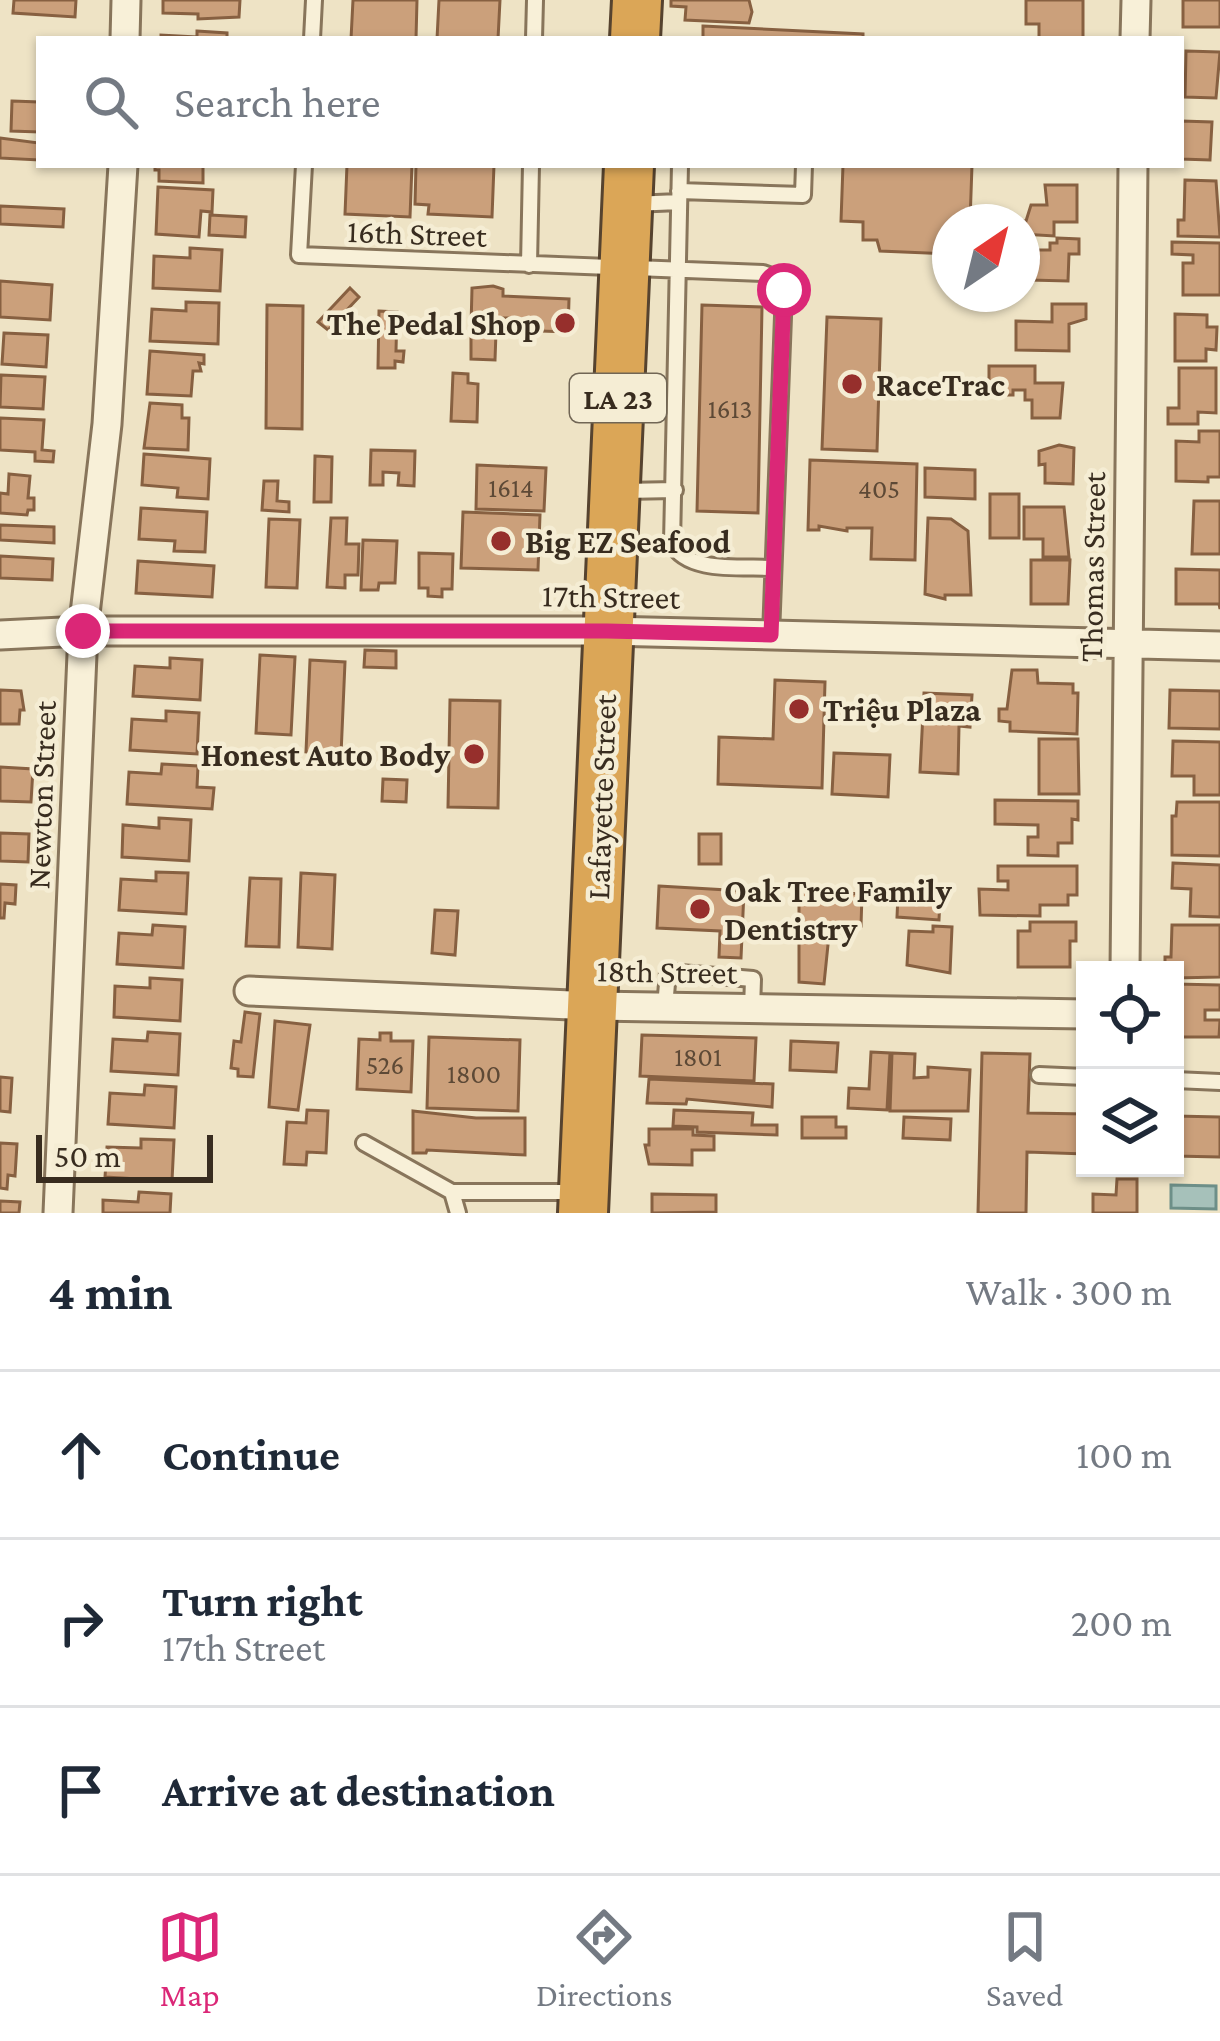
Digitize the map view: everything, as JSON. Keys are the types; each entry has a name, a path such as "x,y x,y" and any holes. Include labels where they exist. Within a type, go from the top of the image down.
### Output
{"highway":[{"path":"635,36 637,0"},
{"name":"Lafayette Street","path":"584,1203 628,185"}],"street":[{"path":"125,36 126,0"},
{"path":"1135,36 1136,0"},
{"name":"Newton Street","path":"58,1213 83,631 107,424 123,168"},
{"name":"Thomas Street","path":"1125,961 1133,168"},
{"name":"17th Street","path":"0,635 607,631 1220,646"},
{"name":"18th Street","path":"249,991 594,1006 1076,1014"}],"lane":[{"path":"312,36 314,0"},
{"path":"534,36 535,0"},
{"name":"16th Street","path":"304,168 298,255 770,274 784,290 771,635"},
{"path":"529,265 532,168"},
{"path":"680,168 672,543 685,559 773,568"},
{"path":"628,185 679,196 803,195 804,168"},
{"path":"614,491 675,490"},
{"path":"1039,1075 1076,1077"},
{"path":"1184,1081 1220,1082"},
{"path":"364,1143 452,1192 584,1203"},
{"path":"452,1192 458,1213"}],"water":[{"path":"1171,1185 1216,1186 1216,1209 1171,1208"}],"building":[{"path":"14,0 76,0 75,17 13,13"},
{"path":"163,0 240,0 239,17 198,19 198,14 163,13"},
{"path":"353,0 417,0 416,36 351,36"},
{"path":"439,0 500,0 498,36 437,36"},
{"path":"671,0 749,0 752,12 749,23 685,20 686,7 671,6"},
{"path":"1026,0 1083,0 1083,36 1039,36 1039,24 1026,24"},
{"path":"1183,0 1220,0 1220,27 1183,27"},
{"path":"703,26 863,34 863,36 703,36"},
{"path":"197,31 227,33 227,36 197,36"},
{"path":"1186,51 1220,52 1216,98 1185,97"},
{"path":"12,101 36,102 36,132 11,131"},
{"path":"1184,121 1212,122 1210,160 1184,159"},
{"path":"0,138 36,143 36,160 0,158"},
{"path":"203,168 203,183 159,181 159,170 155,170"},
{"path":"347,168 412,168 410,217 345,214"},
{"path":"416,168 494,168 492,217 428,214 429,205 415,204"},
{"path":"843,168 972,168 971,204 932,204 932,253 880,251 877,240 863,240 863,222 841,221"},
{"path":"1185,180 1216,181 1220,237 1178,236 1178,220 1184,220"},
{"path":"1045,185 1077,185 1077,222 1054,222 1054,236 1040,235 1040,205 1047,205"},
{"path":"158,187 213,190 212,212 201,211 199,237 156,234"},
{"path":"0,206 64,209 63,227 0,224"},
{"path":"210,215 246,217 245,237 209,235"},
{"path":"1057,238 1079,239 1079,254 1069,254 1068,281 1040,280 1040,250 1050,250 1050,243 1057,243"},
{"path":"1172,242 1220,243 1220,295 1183,295 1183,263 1193,263 1193,255 1172,254"},
{"path":"190,248 222,250 220,291 153,288 154,256 190,258"},
{"path":"0,281 52,285 50,320 0,317"},
{"path":"350,288 359,297 328,330 318,322"},
{"path":"472,288 503,289 503,296 569,299 568,332 513,330 514,318 501,318 501,328 471,327"},
{"path":"186,302 219,303 218,344 150,341 152,309 186,311"},
{"path":"1052,304 1086,304 1086,319 1069,324 1069,351 1016,350 1016,321 1052,322"},
{"path":"267,305 303,306 302,429 266,428"},
{"path":"702,305 762,307 758,513 697,511"},
{"path":"379,311 397,312 396,351 404,351 403,362 395,361 395,368 378,368"},
{"path":"1175,314 1207,315 1207,327 1217,327 1216,350 1206,349 1206,361 1175,361"},
{"name":"RaceTrac","path":"827,317 881,319 877,451 822,449"},
{"path":"471,332 496,332 495,360 471,359"},
{"path":"4,333 48,335 46,367 2,364"},
{"path":"150,351 204,355 201,371 193,371 191,396 147,394"},
{"path":"989,366 1035,366 1035,383 1063,383 1060,418 1032,418 1032,400 1025,400 1025,390 989,395"},
{"path":"1179,368 1216,368 1216,413 1198,412 1198,424 1168,424 1168,408 1179,408"},
{"path":"453,373 468,374 468,383 478,384 477,422 451,421"},
{"path":"1,375 45,377 43,409 0,407"},
{"path":"150,403 182,405 182,418 189,418 188,450 144,448"},
{"path":"0,418 44,420 42,450 54,451 53,462 35,461 35,452 0,450"},
{"path":"1199,431 1220,431 1220,477 1208,477 1208,482 1176,481 1176,441 1199,442"},
{"path":"1059,445 1074,448 1073,484 1045,483 1039,451"},
{"path":"371,450 415,451 414,486 398,485 399,473 383,472 383,485 370,485"},
{"path":"144,454 210,459 208,499 177,497 178,488 142,485"},
{"path":"315,456 332,457 331,502 314,502"},
{"path":"810,460 917,464 915,560 871,559 872,528 847,531 819,526 819,530 808,530"},
{"path":"477,465 546,468 544,511 476,509"},
{"path":"925,468 975,470 975,499 925,497"},
{"path":"9,474 30,476 28,498 34,498 34,510 27,515 0,513 0,493 8,494"},
{"path":"264,481 278,481 277,501 289,502 289,512 262,510"},
{"path":"990,494 1019,494 1019,538 990,538"},
{"path":"1194,501 1220,501 1220,554 1192,554"},
{"path":"1024,507 1064,507 1069,557 1043,557 1043,539 1024,539"},
{"path":"141,508 207,512 205,552 174,551 175,541 139,539"},
{"name":"Big EZ Seafood","path":"463,512 540,515 538,570 461,568"},
{"path":"331,518 347,518 346,544 359,544 358,575 345,575 345,588 327,587"},
{"path":"928,518 951,519 968,531 971,595 945,595 945,599 925,594"},
{"path":"269,519 300,520 297,588 266,587"},
{"path":"0,525 54,527 54,543 0,540"},
{"path":"363,540 397,541 395,583 361,590"},
{"path":"419,553 453,554 452,589 442,589 442,597 428,596 428,588 419,588"},
{"path":"0,556 53,559 52,580 0,578"},
{"path":"1031,560 1070,560 1068,604 1031,604"},
{"path":"138,561 214,566 212,597 136,593"},
{"path":"1176,569 1220,570 1220,609 1219,604 1176,604"},
{"path":"365,650 396,651 396,668 364,667"},
{"path":"260,655 295,657 291,735 256,733"},
{"path":"170,658 202,660 200,700 133,696 135,666 170,668"},
{"path":"310,660 345,662 341,755 306,752"},
{"path":"1012,670 1037,670 1038,683 1073,684 1073,693 1078,693 1077,734 1010,731 1010,722 999,721 999,709 1007,709"},
{"name":"Triệu Plaza","path":"775,680 825,682 822,788 718,784 719,737 773,739"},
{"path":"0,690 21,691 24,710 20,710 19,724 0,724"},
{"path":"1170,690 1220,691 1220,729 1169,728"},
{"path":"924,693 972,695 970,727 959,726 958,774 920,772"},
{"name":"Honest Auto Body","path":"450,700 500,701 498,808 448,807"},
{"path":"166,711 199,713 197,754 130,750 132,719 166,721"},
{"path":"1039,739 1078,739 1079,794 1039,794"},
{"path":"1173,741 1220,742 1220,795 1194,795 1194,776 1172,776"},
{"path":"834,753 890,755 888,797 832,794"},
{"path":"162,764 198,766 197,787 214,788 212,809 127,804 129,772 161,774"},
{"path":"0,767 33,769 31,802 0,801"},
{"path":"383,779 407,780 406,802 382,801"},
{"path":"995,800 1078,801 1072,843 1058,843 1058,856 1028,855 1028,837 1038,837 1038,825 995,824"},
{"path":"1177,802 1220,802 1220,856 1172,855 1172,816 1176,816"},
{"path":"159,818 191,820 189,861 122,857 123,825 159,828"},
{"path":"0,833 29,834 28,862 0,861"},
{"path":"699,834 721,834 721,864 699,864"},
{"path":"1173,863 1220,865 1220,917 1190,916 1191,889 1172,888"},
{"path":"998,866 1077,866 1077,895 1068,895 1068,905 1040,905 1040,916 980,915 979,889 1008,890 1008,881 998,881"},
{"path":"156,872 188,873 186,914 119,910 121,879 156,881"},
{"path":"301,873 335,875 332,949 298,947"},
{"path":"250,878 281,879 279,947 246,946"},
{"path":"0,884 16,885 15,904 5,903 4,918 0,918"},
{"name":"Oak Tree Family Dentistry","path":"659,886 744,891 741,958 719,957 720,931 657,928"},
{"path":"799,891 862,894 861,926 830,925 824,984 799,982"},
{"path":"898,895 940,898 939,920 897,917"},
{"path":"435,910 458,911 455,955 432,953"},
{"path":"1030,922 1076,922 1070,967 1018,967 1018,931 1030,931"},
{"path":"153,925 185,927 183,968 117,964 119,933 152,935"},
{"path":"1172,925 1220,925 1220,977 1184,978 1184,961 1165,961 1171,957"},
{"path":"933,926 952,927 950,973 907,965 909,931 933,932"},
{"path":"150,978 182,980 180,1021 114,1017 115,986 150,988"},
{"path":"1184,984 1220,985 1220,1010 1205,1010 1205,1020 1220,1020 1219,1037 1184,1037"},
{"path":"245,1012 260,1014 253,1077 238,1076 238,1069 231,1068 234,1041 241,1042"},
{"path":"275,1021 310,1025 298,1110 269,1107"},
{"path":"148,1032 180,1034 178,1075 111,1071 113,1039 147,1041"},
{"path":"380,1033 391,1033 391,1041 413,1041 411,1092 357,1089 359,1039 380,1040"},
{"path":"642,1035 756,1038 754,1081 640,1076"},
{"path":"429,1037 520,1040 518,1111 427,1108"},
{"path":"791,1041 838,1043 836,1072 790,1070"},
{"path":"871,1052 890,1053 887,1110 848,1108 849,1088 869,1089"},
{"path":"892,1053 915,1054 914,1078 928,1077 928,1067 970,1070 968,1111 890,1111"},
{"path":"982,1053 1030,1054 1028,1113 1076,1114 1076,1154 1027,1152 1026,1213 978,1213"},
{"path":"0,1077 12,1078 10,1112 0,1111"},
{"path":"649,1079 773,1084 772,1107 687,1099 686,1104 647,1103"},
{"path":"145,1085 176,1087 174,1128 108,1124 110,1093 144,1095"},
{"path":"307,1110 328,1111 326,1153 307,1152 306,1165 284,1164 287,1122 306,1123"},
{"path":"674,1110 753,1113 752,1125 777,1125 777,1135 697,1132 697,1127 673,1126"},
{"path":"413,1111 525,1118 525,1155 413,1153"},
{"path":"1184,1116 1220,1117 1220,1157 1184,1156"},
{"path":"802,1117 836,1117 836,1127 846,1127 846,1138 802,1138"},
{"path":"904,1117 951,1119 950,1140 903,1138"},
{"path":"649,1129 693,1129 693,1135 714,1136 714,1150 692,1150 692,1165 649,1164 645,1145 649,1145"},
{"path":"141,1139 174,1140 172,1181 105,1177 107,1147 141,1148"},
{"path":"0,1143 17,1144 15,1176 8,1175 7,1189 0,1188"},
{"path":"1117,1179 1137,1179 1137,1213 1093,1213 1093,1194 1116,1195"},
{"path":"139,1192 171,1194 170,1213 103,1213 103,1200 138,1202"},
{"path":"652,1194 716,1195 716,1212 652,1213"},
{"path":"0,1201 20,1202 19,1213 0,1213"}],"place":[{"name":"The Pedal Shop","path":"565,323"},
{"name":"RaceTrac","path":"852,384"},
{"name":"Big EZ Seafood","path":"501,541"},
{"name":"Triệu Plaza","path":"799,709"},
{"name":"Honest Auto Body","path":"474,754"},
{"name":"Oak Tree Family Dentistry","path":"700,909"}],"route":[{"path":"83,631 771,635 784,290"}]}
